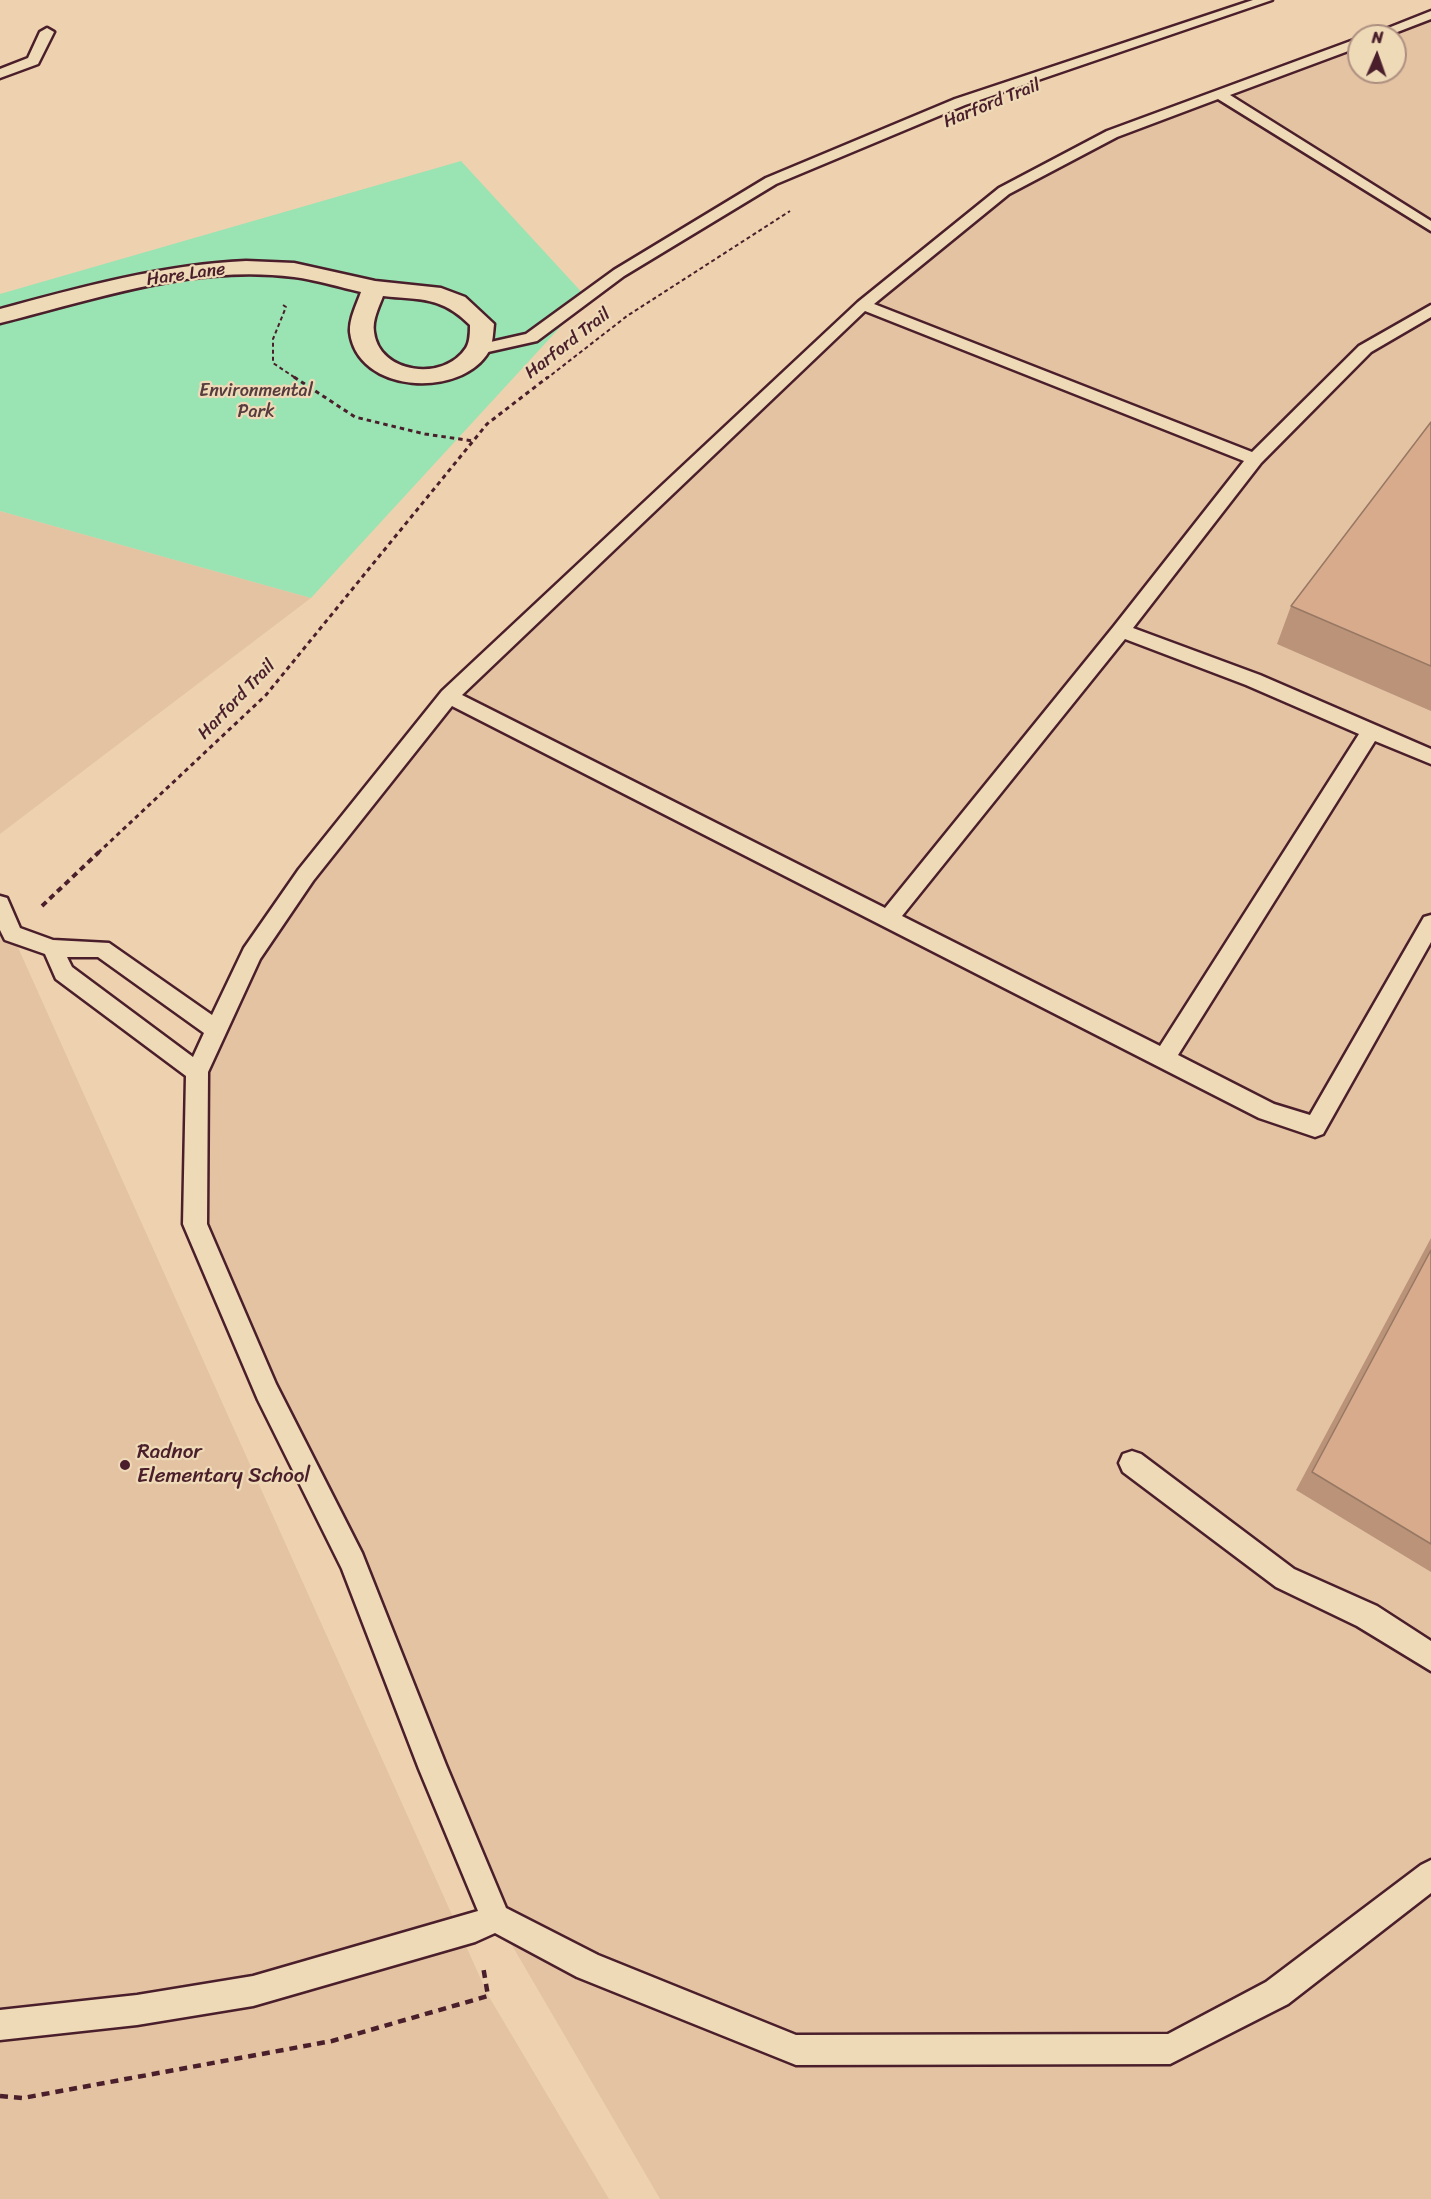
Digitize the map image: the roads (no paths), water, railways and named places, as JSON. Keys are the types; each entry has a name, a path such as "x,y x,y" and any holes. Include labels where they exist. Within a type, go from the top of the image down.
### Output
{"street":[{"name":"Hare Lane","path":"0,316 120,285 209,269 281,269 332,276 374,288 441,293 466,306 482,324 479,349"},
{"path":"374,288 362,331 367,353 386,370 428,377 463,366 479,349"}],"lane":[{"path":"479,349 531,338 619,273 771,181 960,102 1266,0"},
{"path":"1407,24 1431,15"},
{"path":"0,74 33,61 47,32"},
{"path":"485,1923 433,1769 353,1562 267,1392 195,1224 197,1072 216,1030 252,954 306,875 449,696 863,305 1004,191 1112,134 1347,46"},
{"path":"1219,94 1431,227"},
{"path":"863,305 930,328 1143,417 1255,459"},
{"path":"888,919 1121,631 1255,459 1365,349 1431,310"},
{"path":"1121,631 1253,680 1431,757"},
{"path":"449,696 1267,1111 1315,1127 1431,923"},
{"path":"1164,1059 1371,731"},
{"path":"0,904 6,938 53,948 102,949 216,1030"},
{"path":"53,948 64,973 161,1048 197,1072"},
{"path":"1132,1462 1285,1578 1367,1616 1431,1657"},
{"path":"0,2025 137,2010 253,1991 485,1923 796,2050 1170,2049 1277,1993 1431,1875"}],"place":[{"name":"Radnor Elementary School","path":"125,1465"}],"park label":[{"name":"Environmental Park","path":"256,401"}]}
